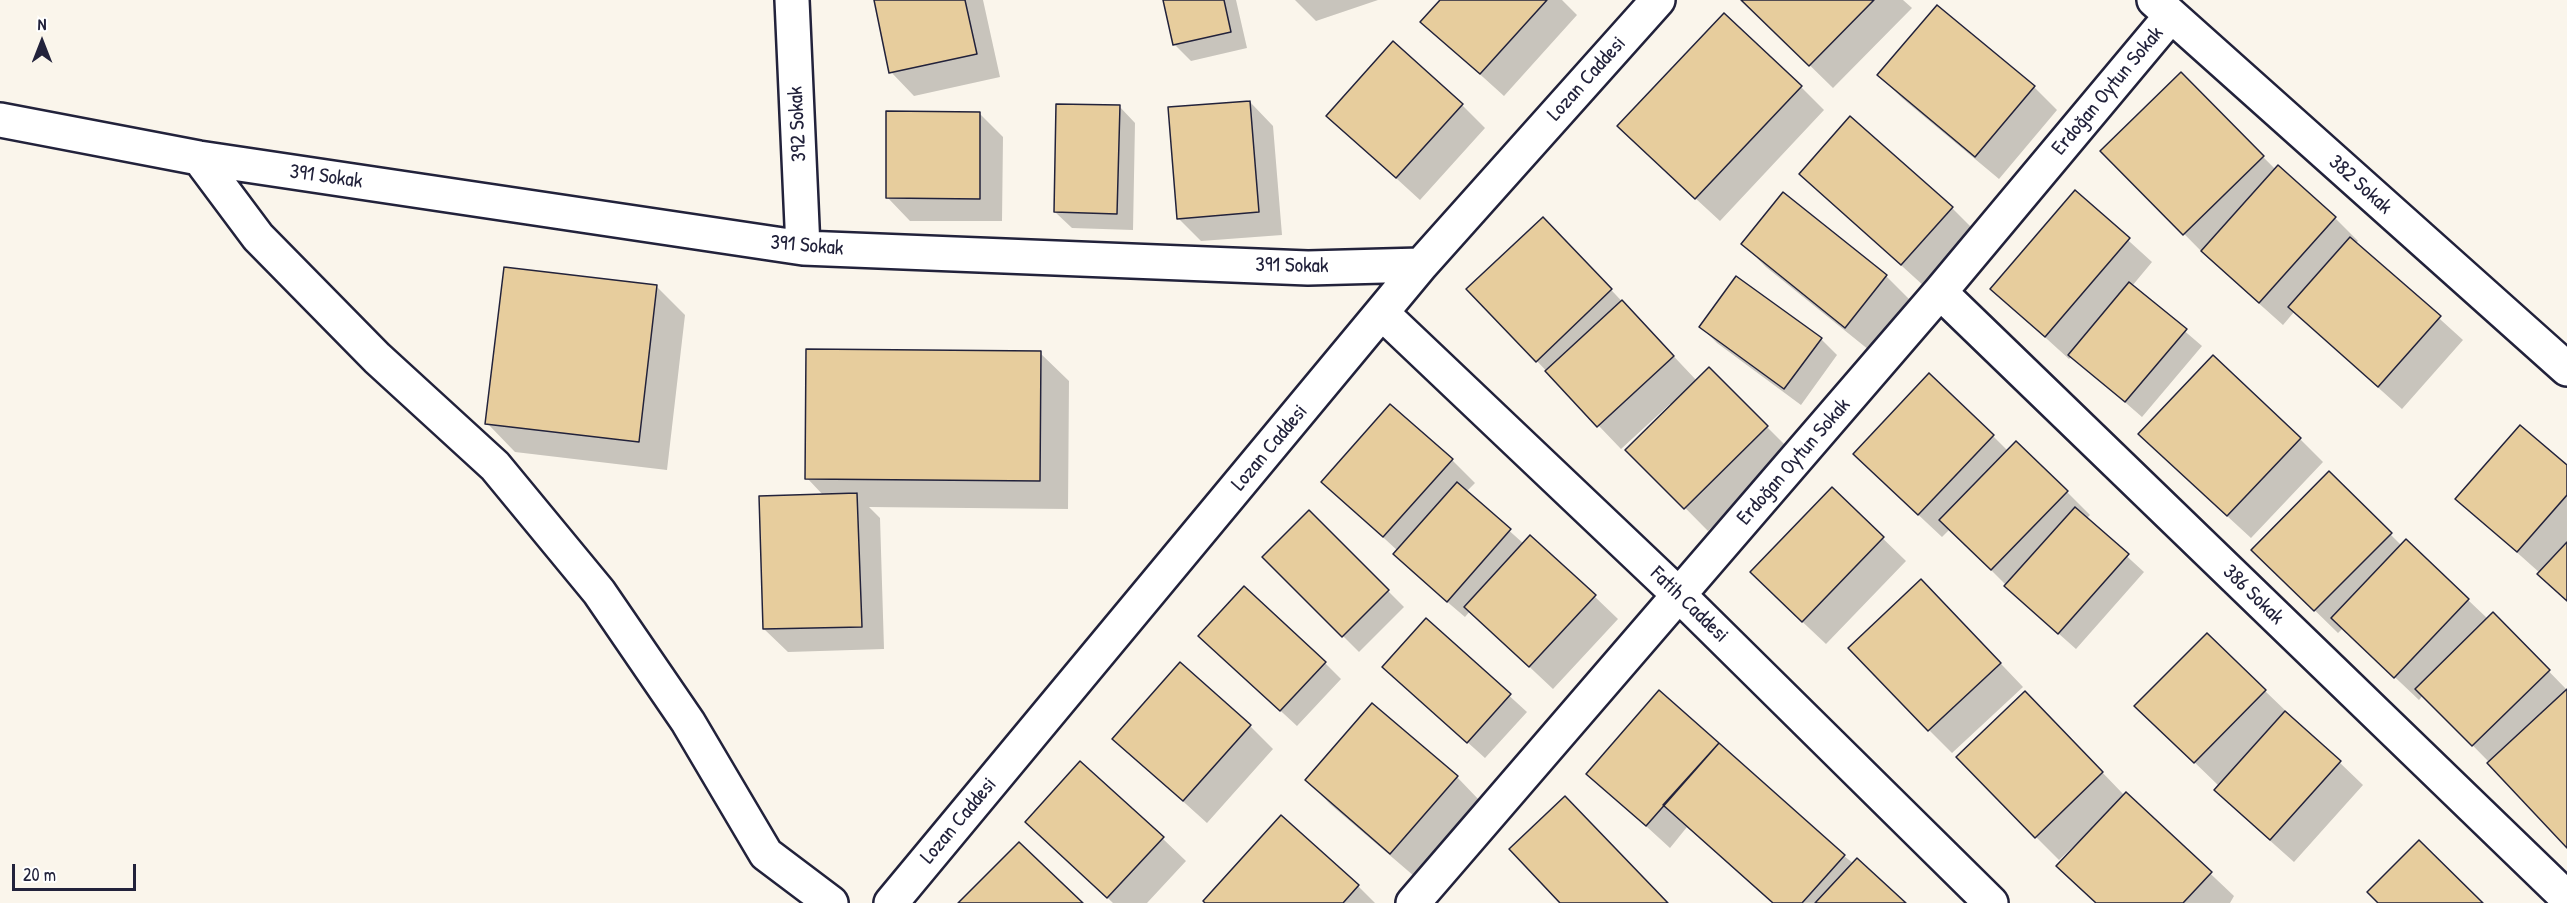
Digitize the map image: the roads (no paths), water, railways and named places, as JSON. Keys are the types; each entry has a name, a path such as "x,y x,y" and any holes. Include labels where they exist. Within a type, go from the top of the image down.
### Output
{"street":[{"name":"392 Sokak","path":"792,0 803,248"},
{"name":"Lozan Caddesi","path":"891,903 1421,265 1658,0"},
{"name":"Erdoğan Oytun Sokak","path":"1425,899 1679,595 1940,292 2162,8"},
{"name":"382 Sokak","path":"2162,8 2567,369"},
{"name":"391 Sokak","path":"0,120 198,158 803,248 1308,268 1421,265"},
{"path":"198,158 258,237 377,358 495,466 599,592 688,722 766,854 831,903"},
{"name":"386 Sokak","path":"1940,292 2567,898"},
{"name":"Fatih Caddesi","path":"1382,313 1679,595 1991,903"}]}
